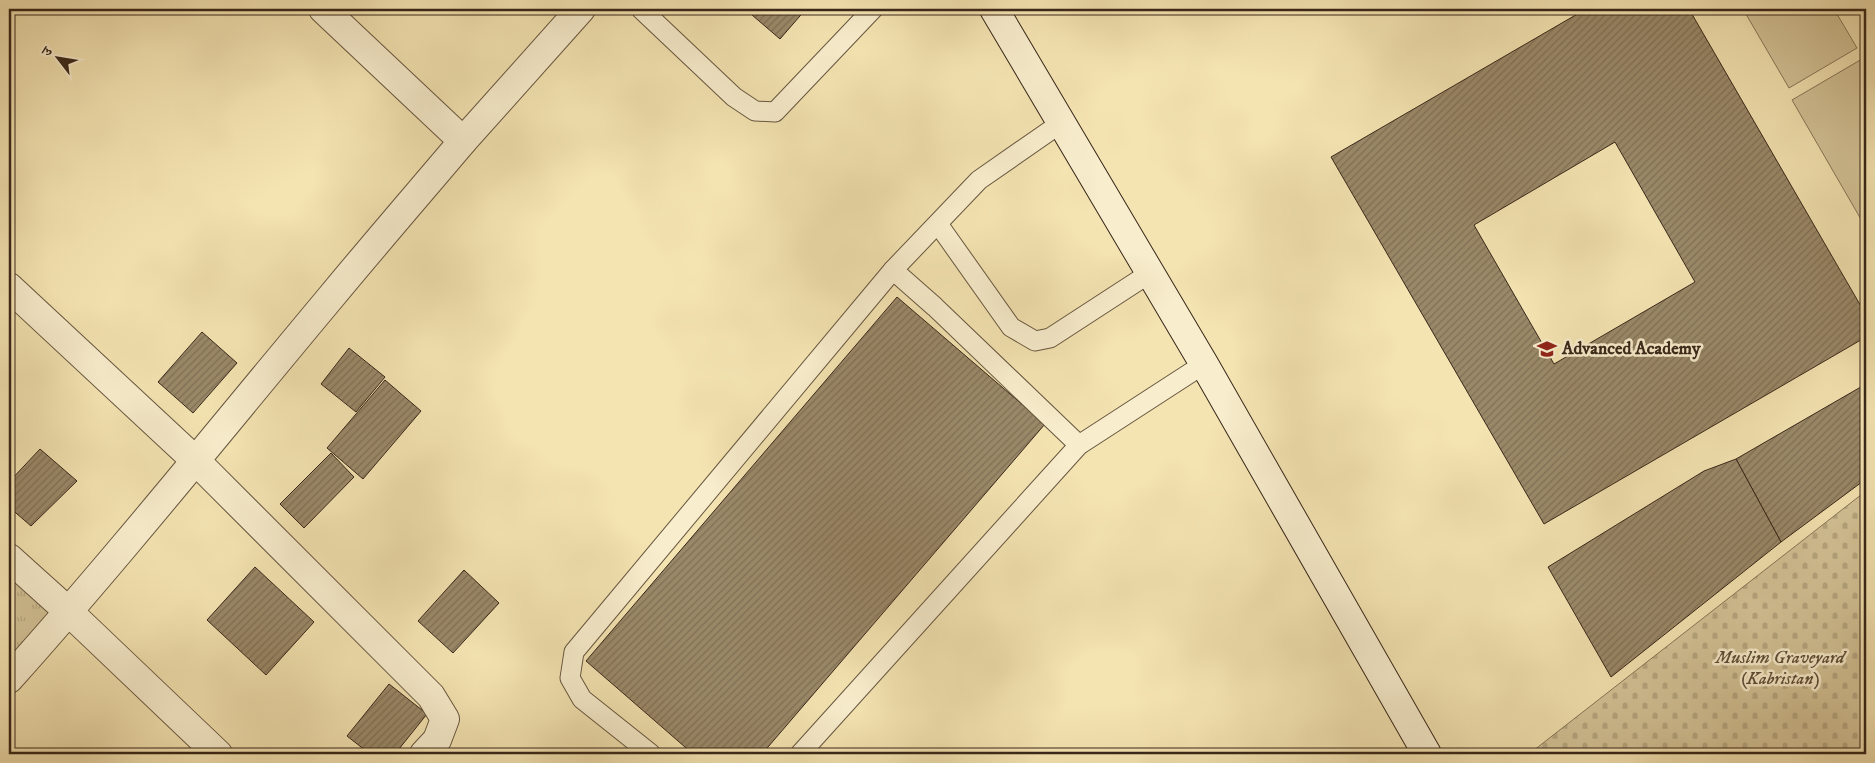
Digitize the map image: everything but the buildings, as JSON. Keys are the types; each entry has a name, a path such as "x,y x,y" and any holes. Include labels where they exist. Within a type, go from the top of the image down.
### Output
{"street":[{"path":"324,9 463,141"},
{"path":"9,680 69,612 463,141 582,9"},
{"path":"994,9 1204,364 1427,754"},
{"path":"9,287 196,461 431,696 445,719 438,740 424,754"},
{"path":"9,558 69,612 210,751"}],"lane":[{"path":"641,9 734,97 755,111 775,112 873,9"},
{"path":"651,754 582,699 570,678 574,652 893,270 980,180 1061,123"},
{"path":"938,224 1011,327 1035,341 1050,338 1150,273"},
{"path":"893,270 1079,445"},
{"path":"800,754 1079,445 1204,364"}],"green space":[{"path":"1743,9 1834,9 1857,48 1789,88"},
{"path":"1862,59 1866,66 1866,228 1792,100"},
{"name":"Muslim Graveyard (Kabristan)","path":"1866,491 1866,754 1529,754"},
{"path":"9,564 74,624 9,696"}],"place":[{"name":"Advanced Academy","path":"1547,349"}]}
